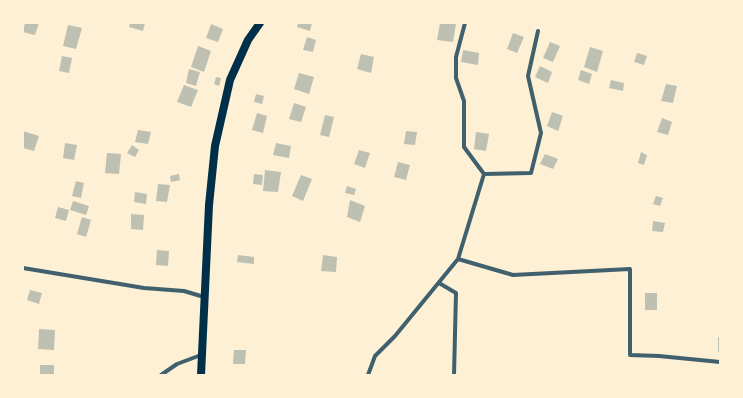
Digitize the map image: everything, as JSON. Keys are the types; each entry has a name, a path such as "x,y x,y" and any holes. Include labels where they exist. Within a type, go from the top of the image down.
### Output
{"main road":[{"path":"201,375 209,205 215,146 230,80 248,40 260,23"}],"street":[{"path":"465,23 456,64 456,78 464,101 464,147 484,174"},
{"path":"484,174 531,173 541,133 528,76 538,31"},
{"path":"368,375 375,356 395,336 440,283 458,259 484,174"},
{"path":"458,259 514,275 630,269 630,355 659,356 720,362"},
{"path":"23,268 144,288 184,291 204,297"},
{"path":"440,283 456,293 454,375"},
{"path":"161,375 176,364 201,355"}],"building":[{"path":"25,23 39,23 35,35 23,32"},
{"path":"130,23 145,23 143,31 129,27"},
{"path":"298,23 312,23 310,31 297,27"},
{"path":"440,23 456,24 453,42 437,40"},
{"path":"211,24 223,29 218,42 206,38"},
{"path":"68,25 82,28 76,49 63,46"},
{"path":"513,33 524,37 517,53 507,49"},
{"path":"307,37 316,40 313,52 303,50"},
{"path":"550,42 560,46 553,62 543,58"},
{"path":"198,46 211,51 204,72 191,67"},
{"path":"590,47 603,51 597,72 584,67"},
{"path":"463,50 479,53 478,65 461,62"},
{"path":"637,53 647,56 644,65 634,62"},
{"path":"361,54 374,57 371,73 357,69"},
{"path":"62,56 72,58 69,73 59,71"},
{"path":"540,66 552,72 548,83 535,77"},
{"path":"189,69 200,72 196,86 186,83"},
{"path":"581,70 592,74 589,84 578,80"},
{"path":"299,73 314,77 309,94 294,89"},
{"path":"216,77 221,78 219,86 214,84"},
{"path":"611,80 624,83 623,91 609,88"},
{"path":"666,84 677,86 673,103 661,101"},
{"path":"184,85 198,90 191,107 177,102"},
{"path":"256,94 264,96 262,104 254,102"},
{"path":"294,103 306,107 301,122 289,119"},
{"path":"552,112 563,116 558,131 547,126"},
{"path":"257,113 267,116 263,133 252,130"},
{"path":"325,115 334,117 329,137 320,135"},
{"path":"662,118 672,122 668,135 657,132"},
{"path":"138,130 151,132 148,144 135,142"},
{"path":"23,131 39,136 34,151 23,148"},
{"path":"406,131 417,132 415,145 404,144"},
{"path":"476,132 489,134 486,151 474,149"},
{"path":"65,143 77,145 74,160 63,158"},
{"path":"276,143 291,146 289,158 273,155"},
{"path":"132,145 139,150 135,157 127,153"},
{"path":"359,150 370,153 365,168 354,164"},
{"path":"641,152 647,155 644,165 638,163"},
{"path":"107,153 121,154 119,174 105,173"},
{"path":"545,154 558,159 553,169 540,164"},
{"path":"398,162 410,165 406,180 394,177"},
{"path":"265,170 281,172 278,192 263,191"},
{"path":"179,174 180,180 171,182 170,176"},
{"path":"254,174 263,175 262,185 253,184"},
{"path":"301,175 312,179 303,201 292,196"},
{"path":"76,181 84,183 81,198 72,196"},
{"path":"158,184 170,185 167,202 156,201"},
{"path":"347,186 356,189 354,195 345,193"},
{"path":"135,192 147,194 146,204 134,202"},
{"path":"656,196 663,198 660,206 653,204"},
{"path":"350,200 365,206 360,222 347,217"},
{"path":"73,201 89,206 86,215 70,210"},
{"path":"58,207 69,210 66,221 55,218"},
{"path":"131,214 144,215 143,230 131,229"},
{"path":"82,217 91,220 86,237 77,234"},
{"path":"653,221 665,223 663,232 652,231"},
{"path":"157,250 169,251 168,266 156,265"},
{"path":"238,255 254,257 254,264 237,262"},
{"path":"323,255 337,257 336,272 321,271"},
{"path":"30,290 42,293 39,304 27,300"},
{"path":"645,293 657,293 657,310 645,310"},
{"path":"39,329 55,330 54,350 38,349"},
{"path":"718,337 720,337 720,352 718,352"},
{"path":"234,350 246,350 245,364 233,364"},
{"path":"40,365 54,365 54,375 40,375"}]}
